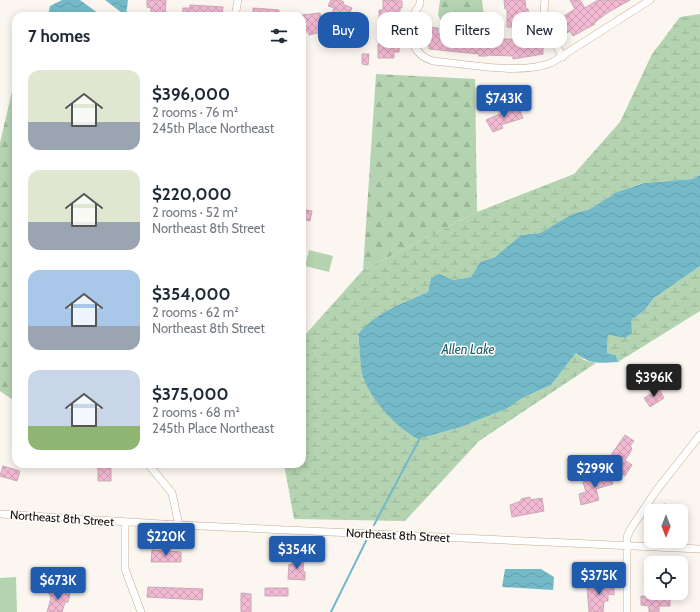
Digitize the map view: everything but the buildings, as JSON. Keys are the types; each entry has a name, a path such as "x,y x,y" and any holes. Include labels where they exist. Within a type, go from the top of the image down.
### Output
{"street":[{"path":"236,12 238,0"},
{"path":"420,0 420,4 415,12 411,29 414,47 418,54 425,59 440,62 532,68 551,63 650,0"},
{"path":"545,0 543,11 544,24 563,56"},
{"path":"627,612 628,546 630,530 656,491 700,435"},
{"path":"151,468 172,493 178,525"},
{"name":"Northeast 8th Street","path":"0,514 178,525 700,549"},
{"path":"125,522 126,569 141,612"}],"green space":[{"path":"440,0 482,0 483,12 440,12 440,19 438,15"},
{"path":"700,14 700,175 692,179 643,183 617,192 590,209 572,214 540,233 521,235 495,257 480,262 471,277 453,280 431,278 428,292 381,314 365,326 358,334 363,379 390,417 418,439 458,428 506,409 524,397 551,385 576,353 584,360 596,363 479,441 405,521 294,519 285,468 306,468 306,334 363,270 477,212 574,174 620,122 652,54 680,17"},
{"path":"376,74 475,79 477,212 363,270"},
{"path":"12,91 12,399 0,391 0,143"},
{"path":"309,250 333,256 329,272 306,266"},
{"path":"700,266 700,311 618,362 616,355 607,353 608,335 625,338 631,320 644,311 654,298"},
{"path":"16,577 17,612 0,612 0,578"}],"water":[{"path":"62,0 80,0 96,12 49,12 50,6"},
{"path":"105,0 128,0 126,12 121,12"},
{"name":"Allen Lake","path":"700,175 700,266 654,298 644,311 631,320 632,333 625,338 608,335 607,353 616,355 618,362 600,363 586,360 576,353 551,385 524,397 506,409 458,428 418,439 401,428 386,414 374,398 363,376 358,334 365,326 381,314 428,292 431,278 439,274 453,280 471,277 480,262 495,257 521,235 540,233 572,214 590,209 617,192 644,183 692,179"},
{"path":"505,569 541,569 554,577 553,590 502,587"}],"waterway":[{"path":"374,525 420,438"},
{"path":"331,612 366,541"}]}
